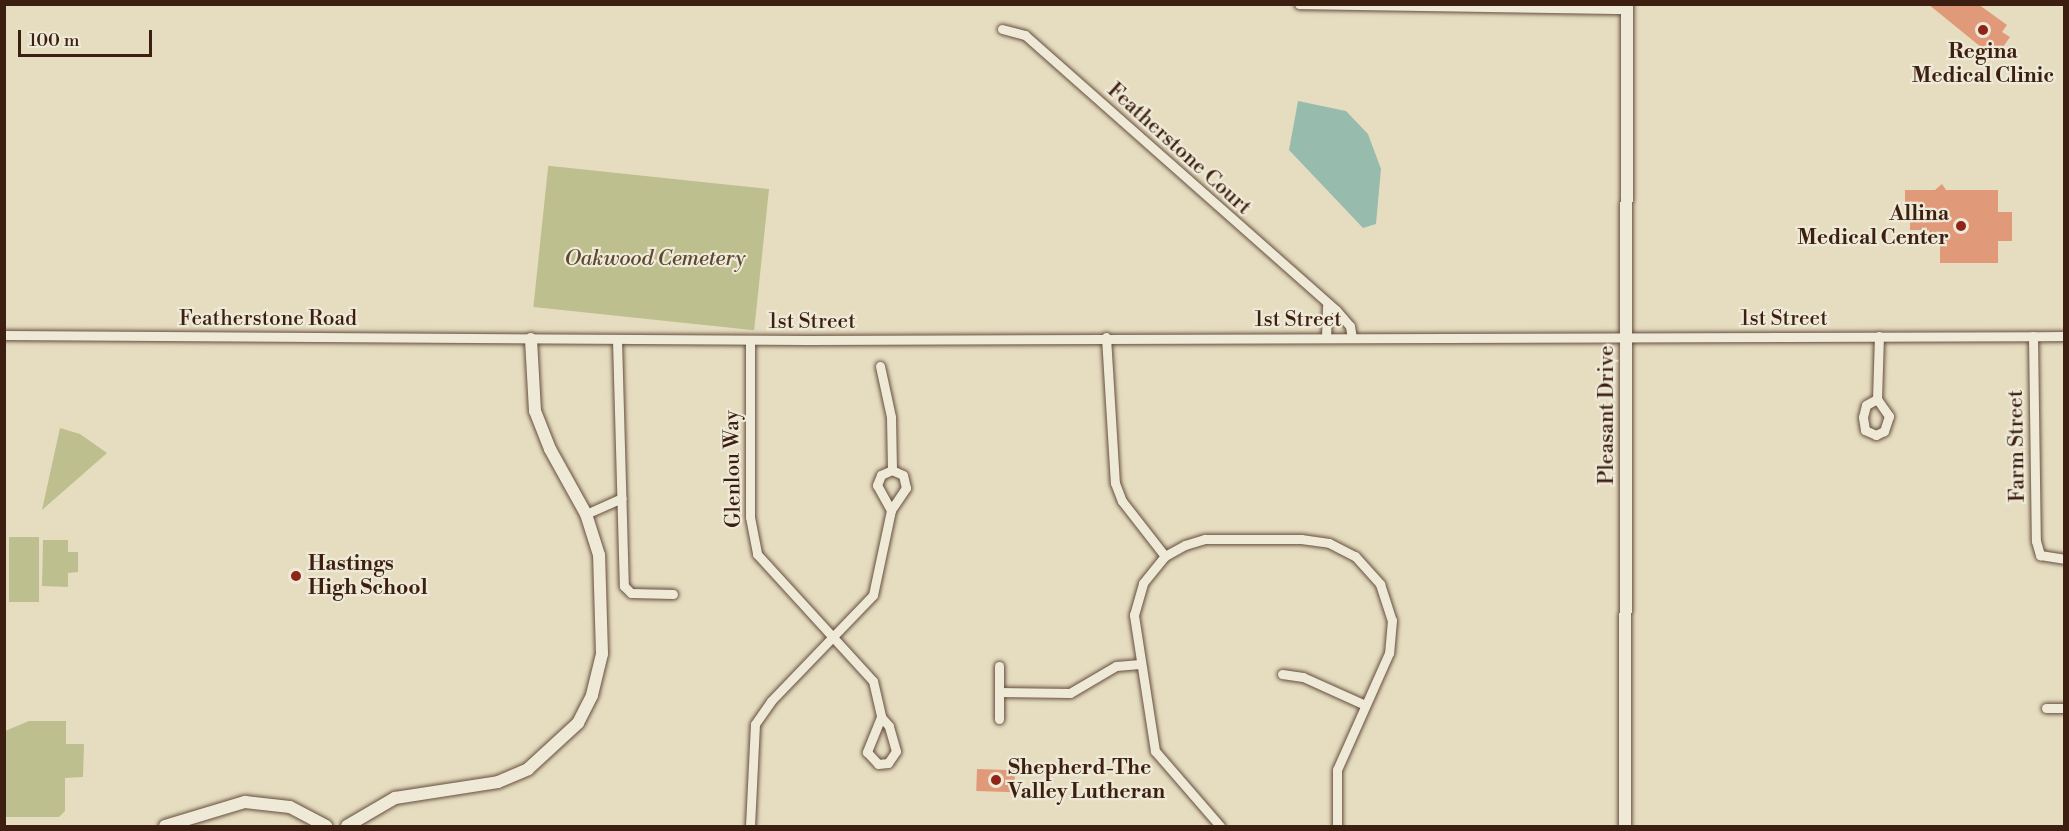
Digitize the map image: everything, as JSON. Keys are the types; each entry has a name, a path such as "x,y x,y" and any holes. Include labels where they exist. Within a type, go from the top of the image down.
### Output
{"street":[{"path":"1299,4 1627,7"},
{"name":"Pleasant Drive","path":"1625,826 1627,7"},
{"name":"Featherstone Court","path":"1002,29 1025,35 1327,306 1347,320 1352,338"},
{"path":"1326,338 1327,306"},
{"name":"Featherstone Road","path":"4,335 531,339"},
{"path":"1877,399 1879,336"},
{"name":"Farm Street","path":"2033,336 2036,542 2040,555 2064,559"},
{"name":"1st Street","path":"531,339 2064,336"},
{"path":"1106,337 1115,483 1122,501 1165,556"},
{"path":"347,826 395,798 498,782 528,769 578,723 592,695 602,654 599,555 586,514 550,449 535,411 531,339"},
{"path":"617,339 626,591 673,594"},
{"name":"Glenlou Way","path":"750,340 752,536 766,567 873,681 881,717 889,726 896,751 888,763 878,764 869,757 867,744 881,717"},
{"path":"750,826 750,746 755,724 771,702 834,639 873,595 891,510 906,482 892,470 891,417 880,366"},
{"path":"891,510 877,485 881,475 892,470"},
{"path":"586,514 622,498"},
{"path":"1220,826 1155,751 1134,615 1143,583 1165,556 1205,539 1301,538 1329,543 1355,556 1380,584 1392,620 1389,653 1363,704 1337,770 1337,826"},
{"path":"999,692 1070,693 1116,666 1140,664"},
{"path":"999,666 999,719"},
{"path":"1282,674 1303,677 1363,704"},
{"path":"2046,708 2064,708"},
{"path":"165,826 244,802 290,807 326,826"}],"green space":[{"name":"Oakwood Cemetery","path":"548,166 769,189 754,330 533,307"},
{"path":"60,428 80,434 107,453 42,510"},
{"path":"9,537 39,537 39,602 9,602"},
{"path":"43,540 68,540 68,552 78,552 78,572 68,573 68,587 42,586"},
{"path":"29,721 66,721 66,744 84,744 83,777 65,778 65,811 59,817 5,817 5,731"}],"shaded area":[{"path":"1298,101 1346,111 1368,134 1381,169 1376,224 1363,228 1289,150"}],"building":[{"name":"Regina Medical Clinic","path":"1928,4 1978,4 2007,25 2002,32 2010,37 1999,53 1991,47 1987,52"},
{"name":"Allina Medical Center","path":"1942,184 1946,190 1998,190 1998,212 2012,212 2012,241 1998,241 1998,263 1940,263 1940,238 1929,238 1929,230 1910,230 1910,221 1905,222 1905,190 1935,190"},
{"name":"Shepherd-The Valley Lutheran","path":"977,769 1015,770 1014,792 976,791"}],"place":[{"name":"Regina Medical Clinic","path":"1983,30"},
{"name":"Allina Medical Center","path":"1961,226"},
{"name":"Hastings High School","path":"296,576"},
{"name":"Shepherd-The Valley Lutheran","path":"996,780"}]}
